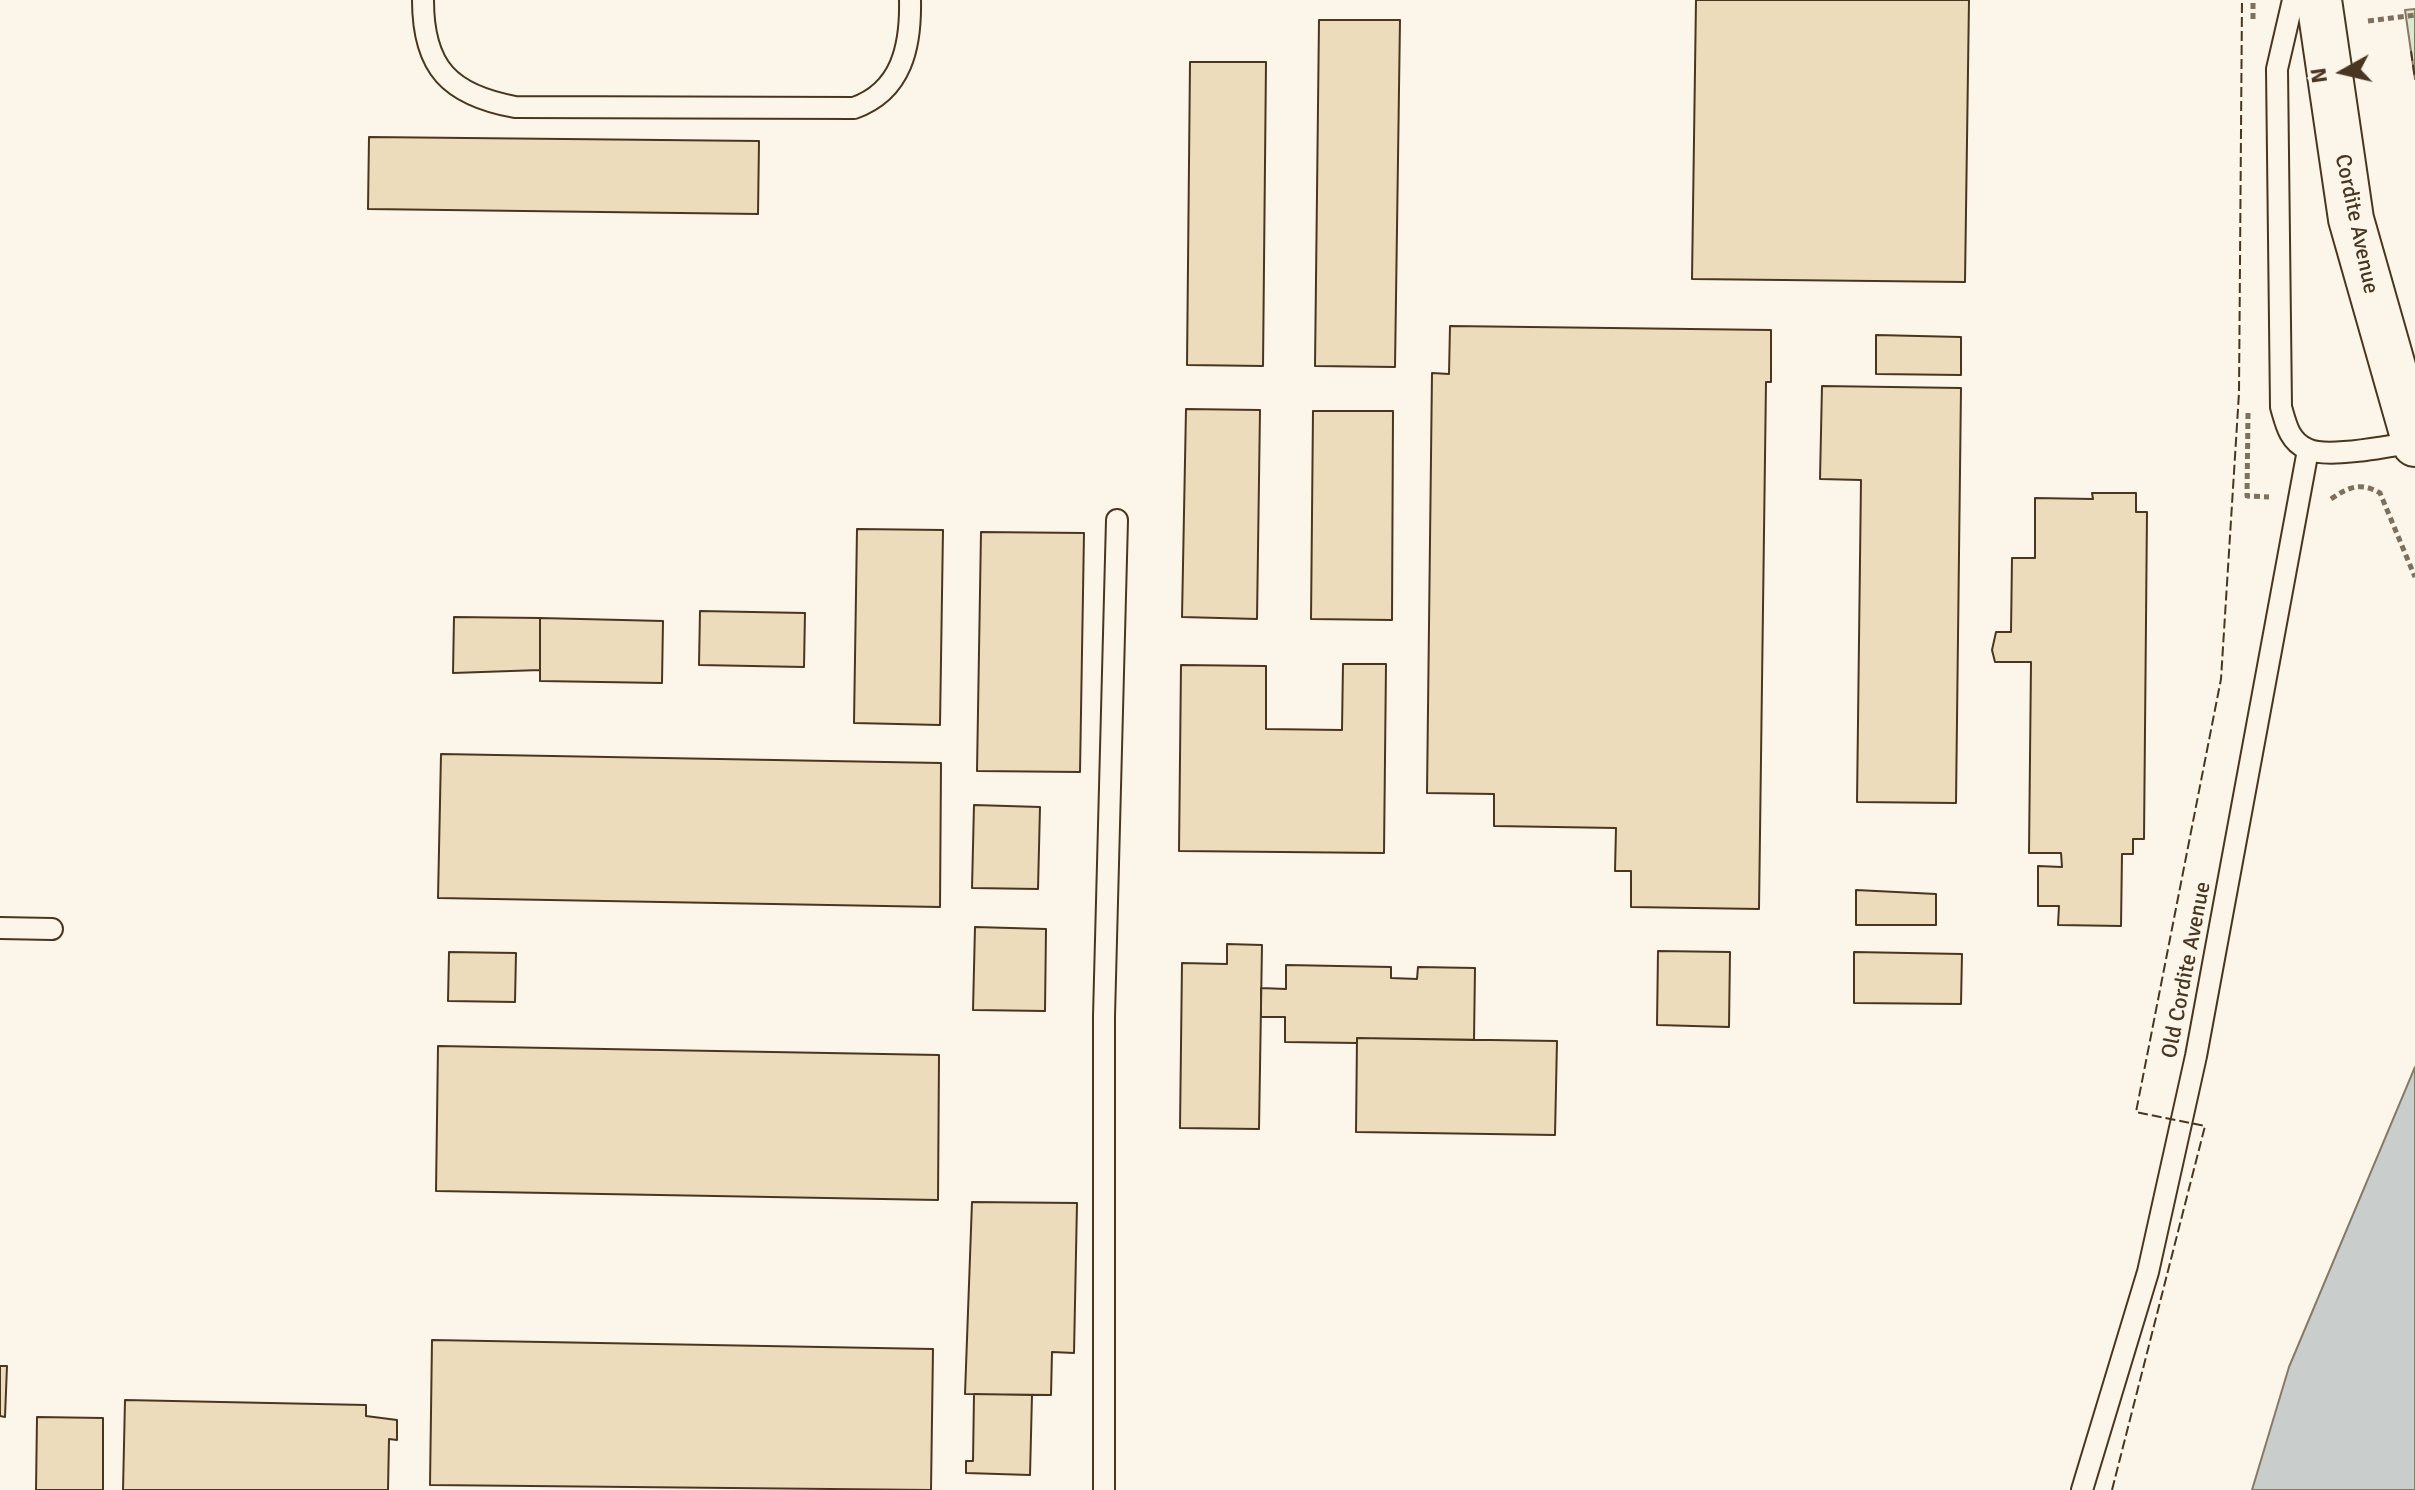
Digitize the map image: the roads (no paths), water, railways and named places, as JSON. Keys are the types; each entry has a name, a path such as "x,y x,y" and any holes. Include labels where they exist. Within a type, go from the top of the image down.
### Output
{"main road":[{"name":"Cordite Avenue","path":"2319,0 2351,219 2415,443"}],"lane":[{"path":"423,0 426,41 437,67 457,88 481,100 515,107 839,108 854,108 873,101 890,86 908,44 910,0"},
{"path":"2293,0 2277,69 2281,407 2289,434 2308,450 2358,452 2415,443"},
{"name":"Old Cordite Avenue","path":"2082,1490 2148,1272 2196,1056 2308,450"},
{"path":"1104,1490 1104,1016 1117,520"},
{"path":"0,928 52,929"}]}
